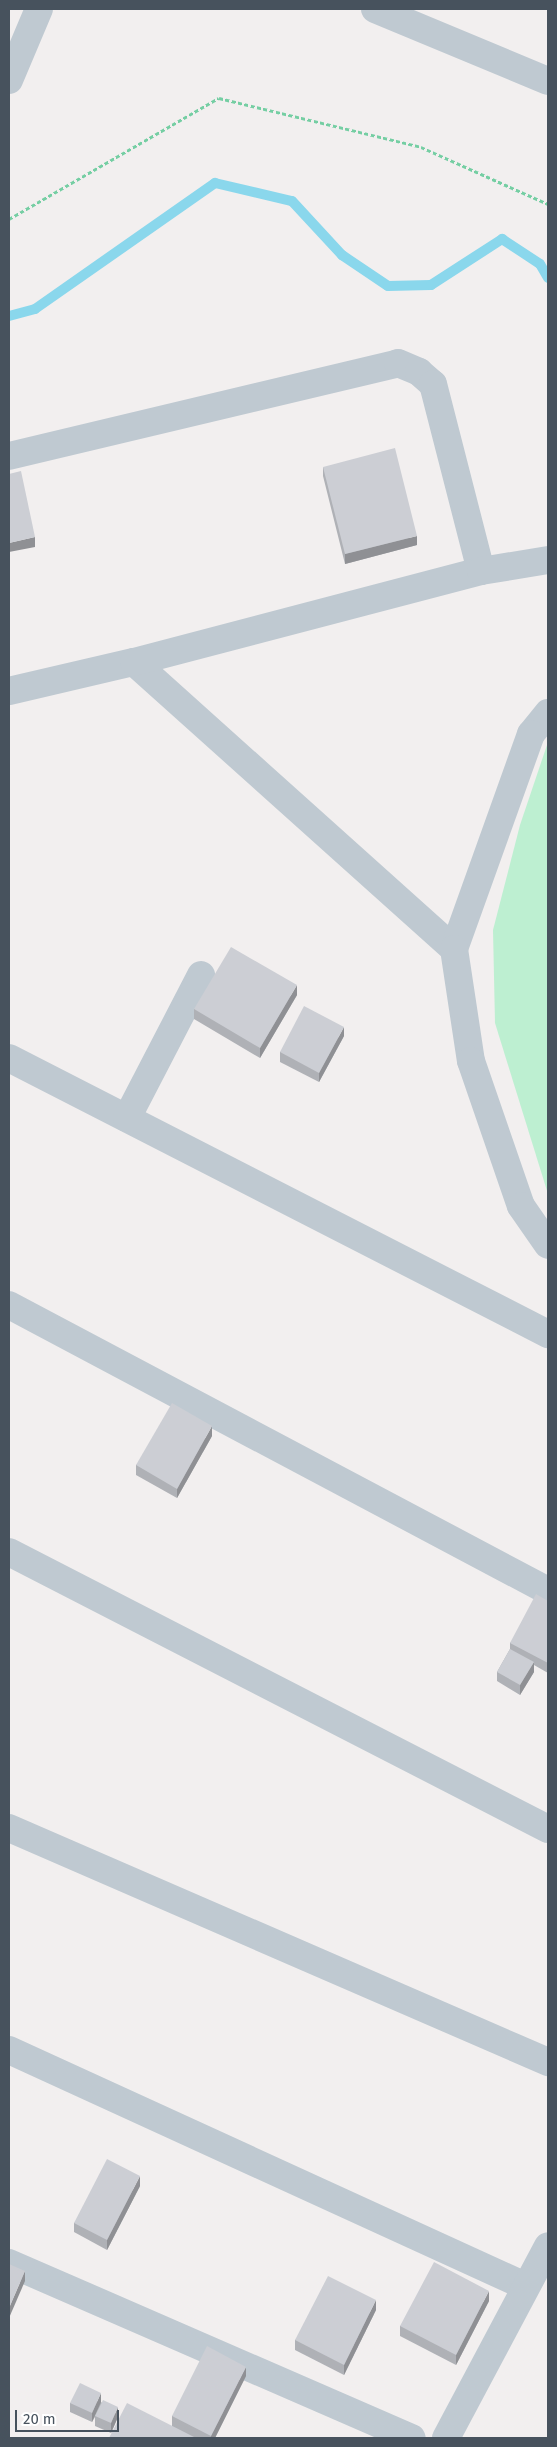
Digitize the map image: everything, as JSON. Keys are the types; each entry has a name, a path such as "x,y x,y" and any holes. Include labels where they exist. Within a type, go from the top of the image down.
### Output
{"street":[{"path":"9,80 39,9"},
{"path":"376,9 548,81"},
{"path":"9,456 398,363 419,372 433,384 481,571"},
{"path":"9,691 134,662 481,571 548,560"},
{"path":"134,662 454,949"},
{"path":"548,713 531,734 454,949 471,1061 521,1206 548,1245"},
{"path":"127,1118 202,975"},
{"path":"9,1058 548,1334"},
{"path":"9,1305 548,1591"},
{"path":"9,1552 548,1829"},
{"path":"9,1828 548,2062"},
{"path":"9,2050 525,2286"},
{"path":"446,2438 525,2286 548,2246"},
{"path":"9,2263 412,2438"}],"path":[{"path":"9,219 219,98 421,147 548,204"}],"green space":[{"path":"547,745 548,1194 495,1023 493,930 520,825"}],"building":[{"path":"395,448 417,536 345,554 323,467"},
{"path":"21,471 35,537 9,543 9,474"},
{"path":"231,947 297,985 260,1048 194,1009"},
{"path":"304,1006 344,1027 319,1073 280,1052"},
{"path":"172,1403 212,1426 177,1489 136,1465"},
{"path":"536,1594 548,1601 548,1663 510,1643"},
{"path":"510,1649 534,1662 520,1685 497,1672"},
{"path":"107,2159 140,2176 107,2240 74,2223"},
{"path":"434,2262 489,2291 456,2355 400,2326"},
{"path":"9,2264 25,2271 9,2308"},
{"path":"328,2276 376,2300 344,2365 295,2340"},
{"path":"207,2346 246,2367 211,2436 172,2416"},
{"path":"80,2383 101,2393 92,2413 70,2403"},
{"path":"103,2400 118,2407 111,2423 95,2416"},
{"path":"127,2403 196,2438 109,2438"}],"waterway":[{"path":"9,316 35,309 215,183 292,201 342,255 388,286 431,285 502,239 540,264 548,278"}]}
